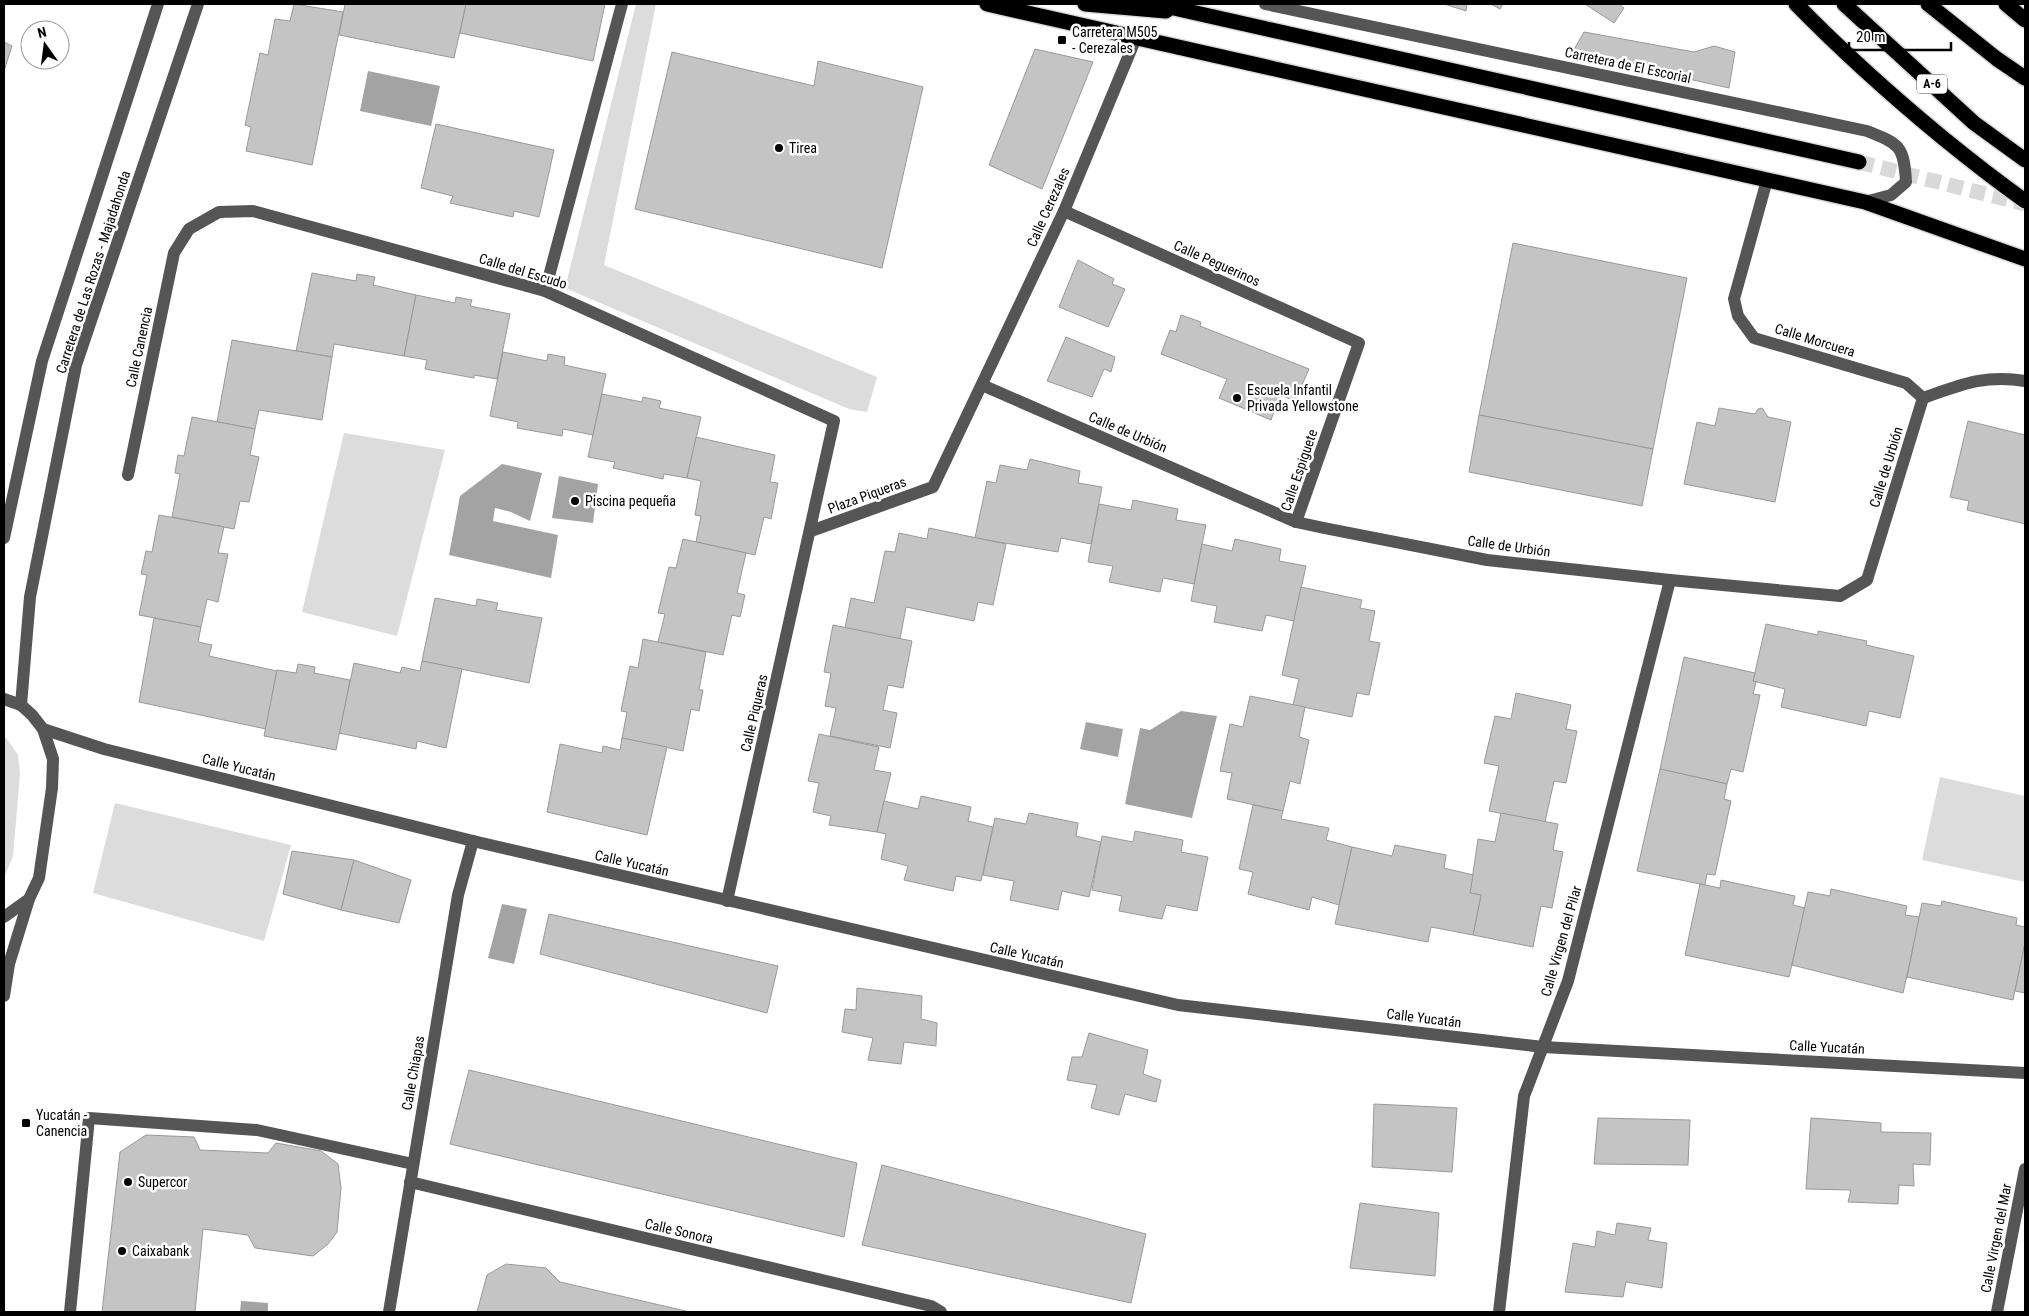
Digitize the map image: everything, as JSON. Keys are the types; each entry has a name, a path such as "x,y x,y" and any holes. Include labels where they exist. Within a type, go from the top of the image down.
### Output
{"highway":[{"path":"986,4 1864,202 2025,259"},
{"path":"1085,4 1198,14"},
{"path":"1156,4 1859,162"},
{"path":"1796,4 1823,32 1895,98 1998,182 2025,201"},
{"name":"A-6","path":"1844,4 1974,123 2025,160"},
{"path":"1928,4 1997,59 2025,78"},
{"path":"2006,4 2025,20"}],"street":[{"name":"Carretera de Las Rozas - Majadahonda","path":"4,538 42,361 158,4"},
{"name":"Carretera de Las Rozas - Majadahonda","path":"21,705 30,598 76,365 198,4"},
{"path":"545,291 622,4"},
{"name":"Carretera de El Escorial","path":"1266,4 1867,131 1894,142 1905,161 1906,182 1891,195 1864,202"},
{"name":"Calle Cerezales","path":"982,385 1064,211 1136,38"},
{"name":"Calle Morcuera","path":"1767,180 1734,299 1738,316 1754,338 1906,383 1923,398"},
{"name":"Calle del Escudo","path":"189,229 219,212 252,211 545,291 834,421"},
{"name":"Calle Peguerinos","path":"1064,211 1359,343"},
{"name":"Calle Canencia","path":"128,475 174,253 189,229"},
{"name":"Calle Espiguete","path":"1296,522 1359,343"},
{"path":"1923,398 1972,380 2008,378 2025,381"},
{"name":"Calle de Urbión","path":"982,385 1296,522 1488,560 1840,596 1867,580 1923,398"},
{"name":"Plaza Piqueras","path":"811,531 933,487 982,385"},
{"name":"Plaza Piqueras","path":"811,531 834,421"},
{"name":"Calle Piqueras","path":"727,900 811,531"},
{"name":"Calle Virgen del Pilar","path":"1499,1312 1524,1096 1568,980 1670,580"},
{"path":"4,699 21,705 43,729 53,759 52,788 39,878 29,900 9,964 4,996"},
{"name":"Calle Yucatán","path":"43,729 104,749 473,841 1178,1005 1543,1047 2025,1073"},
{"name":"Calle Chiapas","path":"389,1312 458,895 473,841"},
{"path":"4,916 29,900"},
{"path":"70,1312 89,1118 257,1130 413,1164"},
{"name":"Calle Virgen del Mar","path":"1997,1312 2025,1169"},
{"name":"Calle Sonora","path":"410,1182 931,1306 941,1312"}],"shaded area":[{"path":"636,4 656,4 604,265 877,377 867,412 849,409 565,288"},
{"path":"368,71 440,86 431,126 360,111"},
{"path":"344,433 445,450 397,636 302,612"},
{"path":"502,464 542,473 530,521 511,512 495,508 493,521 558,535 551,578 449,555 460,496"},
{"name":"Piscina pequeña","path":"559,476 598,484 593,523 552,518"},
{"path":"1181,711 1217,716 1192,818 1125,804 1140,728 1150,730"},
{"path":"1086,722 1123,729 1118,757 1080,749"},
{"path":"4,736 18,755 20,774 13,856 4,878"},
{"path":"1940,777 2025,796 2025,882 1922,860"},
{"path":"115,803 291,845 264,941 93,893"},
{"path":"502,904 527,909 514,964 488,958"},
{"path":"241,1301 268,1303 268,1312 240,1312"}],"building":[{"path":"294,4 343,12 312,165 246,151 251,127 245,125 260,53 268,55 275,19 290,21"},
{"path":"345,4 466,4 454,58 339,35"},
{"path":"466,4 605,4 593,61 460,33"},
{"path":"1444,4 1467,4 1466,11"},
{"path":"1491,4 1503,4 1500,9"},
{"path":"1585,4 1619,4 1624,8 1614,23"},
{"path":"1584,32 1694,52 1714,46 1735,52 1729,88 1572,53"},
{"path":"4,42 12,46 4,71"},
{"path":"1035,49 1093,62 1042,189 989,165"},
{"name":"Tirea","path":"672,52 814,86 818,61 923,87 882,268 635,209"},
{"path":"436,124 554,150 539,217 514,211 513,217 450,203 453,196 421,188"},
{"path":"1513,243 1687,278 1653,449 1479,415"},
{"path":"1078,260 1114,279 1112,284 1125,289 1108,327 1059,307"},
{"path":"312,273 356,281 357,274 375,277 373,285 416,295 404,356 334,344 332,357 296,351"},
{"path":"416,295 455,303 456,297 472,300 470,306 510,314 497,379 474,375 474,378 425,369 427,360 404,356"},
{"path":"1181,315 1201,322 1200,326 1309,369 1295,401 1280,395 1271,420 1219,398 1227,379 1161,354 1170,330 1176,332"},
{"path":"1066,337 1115,357 1111,372 1104,369 1092,397 1047,381"},
{"path":"232,340 332,357 322,420 259,410 255,429 217,422"},
{"path":"503,352 547,361 548,354 565,357 564,365 606,374 593,435 563,429 562,436 517,428 518,422 490,416"},
{"path":"602,394 642,402 643,397 661,401 659,408 701,417 687,478 664,474 663,479 613,468 615,462 588,457"},
{"path":"1719,408 1755,414 1758,409 1762,408 1768,417 1791,422 1775,502 1684,484 1697,422 1715,426"},
{"path":"1479,415 1653,449 1642,506 1469,472"},
{"path":"192,417 255,429 250,455 259,457 249,502 240,501 234,529 172,517 180,474 175,473 178,455 184,456"},
{"path":"1968,421 2025,435 2025,524 1967,510 1969,501 1950,497"},
{"path":"696,437 775,455 770,482 778,483 771,519 764,517 755,555 696,542 701,516 695,515 701,481 687,478"},
{"path":"1030,459 1080,471 1078,483 1102,487 1091,544 1061,538 1058,552 975,538 987,481 996,483 1000,465 1027,470"},
{"path":"1133,500 1178,509 1176,520 1206,525 1194,584 1163,578 1160,592 1109,582 1113,566 1088,562 1099,504 1131,510"},
{"path":"159,515 224,527 218,553 228,554 218,602 207,599 201,627 139,615 147,575 141,574 146,551 152,552"},
{"path":"929,528 1006,544 993,605 978,602 974,621 906,607 900,639 845,628 851,598 874,603 885,551 895,552 899,533 927,539"},
{"path":"683,539 746,553 737,593 745,595 740,617 732,615 723,655 658,642 665,614 658,613 669,567 676,568"},
{"path":"1235,539 1281,549 1279,561 1306,566 1294,621 1266,615 1262,631 1214,622 1217,606 1191,601 1202,544 1232,551"},
{"path":"1301,587 1362,600 1360,608 1375,611 1369,641 1380,643 1369,695 1357,693 1352,717 1293,705 1299,679 1282,675"},
{"path":"435,598 476,606 477,599 498,603 496,610 542,618 529,683 422,661"},
{"path":"154,618 201,627 198,642 212,645 209,656 277,671 266,729 139,702"},
{"path":"1766,624 1818,635 1818,631 1867,641 1866,645 1914,656 1900,718 1869,711 1866,726 1781,707 1785,689 1753,681"},
{"path":"833,625 912,641 903,688 888,685 883,710 897,713 890,748 830,736 836,708 825,706 831,673 824,672"},
{"path":"643,639 706,652 699,690 703,690 699,711 691,709 683,751 622,738 627,712 621,711 630,666 638,668"},
{"path":"1684,657 1755,673 1753,681 1756,682 1753,694 1760,695 1743,772 1731,769 1727,784 1660,769"},
{"path":"422,661 462,669 446,748 417,741 416,749 339,733 354,663 400,673 402,667 420,671"},
{"path":"298,664 315,667 314,673 350,680 336,750 264,736 277,670 296,673"},
{"path":"1516,693 1571,705 1566,729 1577,731 1566,783 1554,781 1545,822 1489,811 1499,766 1484,763 1495,716 1511,719"},
{"path":"1250,696 1305,707 1299,737 1309,740 1300,784 1290,781 1283,811 1227,799 1232,773 1220,771 1230,724 1243,727"},
{"path":"819,734 879,747 874,770 891,773 877,832 829,825 831,816 813,812 819,783 808,781"},
{"path":"622,738 667,747 647,835 547,812 560,744 602,753 603,746 620,750"},
{"path":"1660,769 1727,784 1724,799 1731,801 1715,875 1707,874 1705,885 1637,871"},
{"path":"921,796 971,807 968,821 993,827 981,881 956,876 953,891 904,880 908,866 881,859 886,834 877,832 884,801 918,809"},
{"path":"1253,805 1283,811 1281,819 1329,828 1326,840 1352,847 1339,905 1312,897 1309,910 1248,894 1253,872 1239,869"},
{"path":"1029,813 1078,823 1076,836 1101,842 1089,897 1062,891 1058,910 1010,900 1014,881 983,875 995,818 1026,824"},
{"path":"1501,813 1558,824 1553,850 1563,852 1552,908 1541,906 1533,947 1473,935 1481,895 1470,893 1478,839 1495,842"},
{"path":"1135,831 1183,840 1181,852 1208,857 1197,911 1166,905 1162,919 1119,911 1122,896 1092,890 1102,836 1133,842"},
{"path":"1395,845 1446,855 1444,868 1473,875 1470,893 1481,895 1473,935 1431,927 1428,942 1335,924 1352,847 1392,856"},
{"path":"292,851 354,860 341,910 283,894"},
{"path":"354,860 411,880 399,923 341,910"},
{"path":"1721,880 1795,896 1793,905 1805,908 1789,977 1685,955 1700,884 1720,888"},
{"path":"1831,889 1907,906 1905,915 1920,917 1903,993 1792,965 1808,892 1830,896"},
{"path":"1942,901 2017,918 2016,925 2025,927 2025,943 2013,1000 1907,977 1922,903 1941,906"},
{"path":"549,914 778,966 767,1013 540,954"},
{"path":"2025,943 2025,993 2015,991"},
{"path":"857,988 922,996 921,1019 937,1023 936,1046 904,1042 901,1064 868,1060 873,1038 842,1032 845,1009 856,1010"},
{"path":"1089,1033 1148,1050 1143,1074 1161,1080 1156,1102 1125,1094 1119,1115 1091,1108 1097,1085 1067,1080 1072,1057 1082,1057"},
{"path":"469,1070 857,1163 844,1237 450,1144"},
{"path":"1374,1104 1457,1108 1452,1172 1372,1167"},
{"path":"1598,1118 1690,1120 1688,1165 1594,1164"},
{"path":"1811,1118 1881,1123 1881,1132 1931,1133 1930,1165 1913,1164 1914,1186 1899,1185 1898,1204 1848,1202 1851,1190 1806,1189"},
{"path":"146,1135 194,1137 200,1150 268,1153 276,1143 321,1151 338,1164 341,1188 337,1232 328,1244 313,1256 255,1248 248,1235 203,1229 195,1312 102,1312 120,1152"},
{"path":"882,1165 1146,1234 1131,1303 862,1245"},
{"path":"1360,1203 1439,1213 1435,1276 1350,1268"},
{"path":"1617,1223 1651,1228 1648,1240 1667,1243 1662,1288 1626,1282 1623,1297 1565,1292 1573,1243 1595,1247 1597,1231 1615,1235"},
{"path":"506,1264 546,1268 560,1282 690,1312 477,1312 487,1275"}],"tunnel":[{"path":"1859,162 2025,204"}],"place":[{"name":"Carretera M505 - Cerezales","path":"1062,40"},
{"name":"Tirea","path":"779,148"},
{"name":"Escuela Infantil Privada Yellowstone","path":"1237,398"},
{"name":"Piscina pequeña","path":"575,501"},
{"name":"Yucatán - Canencia","path":"26,1123"},
{"name":"Supercor","path":"128,1182"},
{"name":"Caixabank","path":"122,1251"}]}
